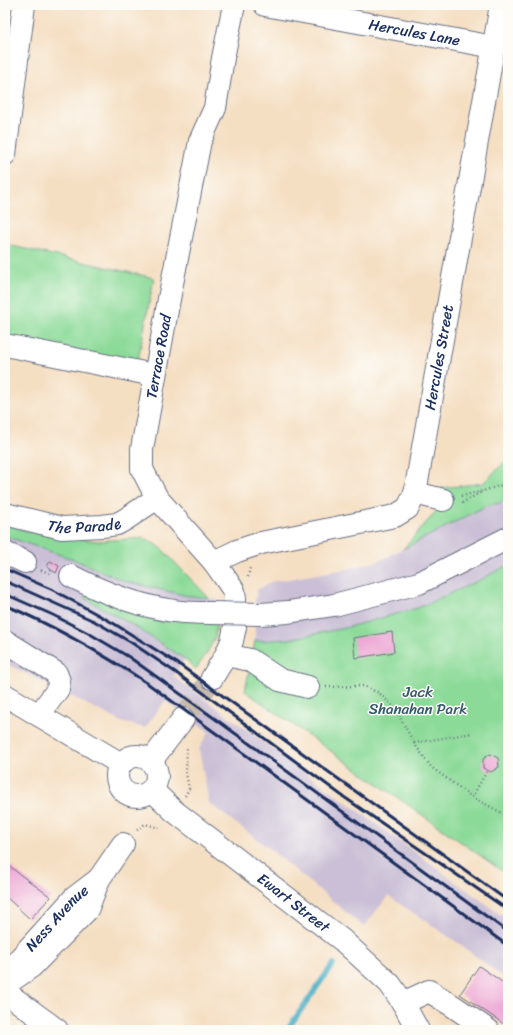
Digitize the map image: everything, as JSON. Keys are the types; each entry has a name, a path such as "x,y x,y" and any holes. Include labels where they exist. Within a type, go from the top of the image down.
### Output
{"street":[{"path":"5,154 24,5"},
{"name":"Terrace Road","path":"212,678 226,655 232,641 235,599 230,585 214,562 157,498 142,469 142,449 154,375 200,141 215,108 223,58 234,5"},
{"name":"Hercules Lane","path":"265,5 494,47"},
{"name":"Hercules Street","path":"214,562 236,551 261,543 395,516 408,508 415,493 501,5"},
{"path":"5,345 154,375"},
{"path":"415,493 443,500"},
{"name":"The Parade","path":"5,514 62,528 102,526 117,524 157,498"},
{"path":"71,576 125,600 174,611 261,614 288,612 334,605 418,583 508,538"},
{"path":"5,553 25,562"},
{"path":"5,642 56,673 60,681 58,689 40,715"},
{"path":"226,655 250,660 280,680 308,687"},
{"path":"5,695 121,764"},
{"path":"151,761 183,719"},
{"path":"132,756 145,757 151,761 158,776 152,790 140,796 133,796 122,789 118,783 117,777 121,764 132,756"},
{"name":"Ewart Street","path":"152,790 180,816 342,940 390,984 403,1003 418,1030"},
{"name":"Ness Avenue","path":"5,985 31,967 87,910 99,879 123,844"},
{"name":"Ness Avenue","path":"5,981 21,957 74,898 99,879"},
{"path":"403,1003 429,991 488,1030"},
{"path":"5,992 56,1030"}],"path":[{"path":"483,491 508,483"},
{"path":"25,562 45,572 56,575 71,576"},
{"path":"308,687 363,686 379,693 394,707 414,743 431,767 472,797 508,816"},
{"path":"414,743 472,733"},
{"path":"187,759 186,773 189,789"},
{"path":"472,797 487,771"},
{"path":"123,844 129,835 145,824 160,828 163,824"}],"shaded area":[{"path":"508,501 508,565 482,579 418,608 345,628 289,639 255,641 255,600 257,590 271,582 347,569 379,561 486,506"},
{"path":"5,536 75,560 124,581 188,596 217,599 217,624 84,597 129,623 185,659 173,676 508,920 508,981 461,945 388,896 364,927 266,846 209,803 199,749 209,732 165,701 145,728 122,722 5,663"}],"green space":[{"path":"8,245 154,278 137,366 5,339 5,264"},
{"path":"508,459 508,501 486,506 403,549 438,509 442,488 483,483"},
{"path":"5,524 24,530 50,535 98,541 143,538 159,546 209,598 188,596 124,581 75,560 5,536"},
{"name":"Jack Shanahan Park","path":"508,565 508,875 245,691 255,641 289,639 345,628 418,608 482,579"},
{"path":"88,592 217,624 215,637 207,653 196,669 185,659 129,623 84,598"}],"building":[{"path":"50,561 59,566 56,573 47,567"},
{"path":"392,632 394,652 355,658 353,638"},
{"path":"490,754 498,758 499,767 491,772 483,768 483,759"},
{"path":"5,862 51,897 30,919 5,896"},
{"path":"479,966 508,986 508,1027 460,994"}],"waterway":[{"path":"287,1030 333,964"}],"tunnel":[{"path":"183,719 212,678"}],"railway":[{"path":"5,569 53,590 113,623 180,665 508,901"},
{"path":"5,581 94,621 132,643 175,672 341,795 508,910"},
{"path":"5,594 53,615 90,634 129,657 508,932"},
{"path":"5,605 24,613 78,641 147,683 508,946"}]}
